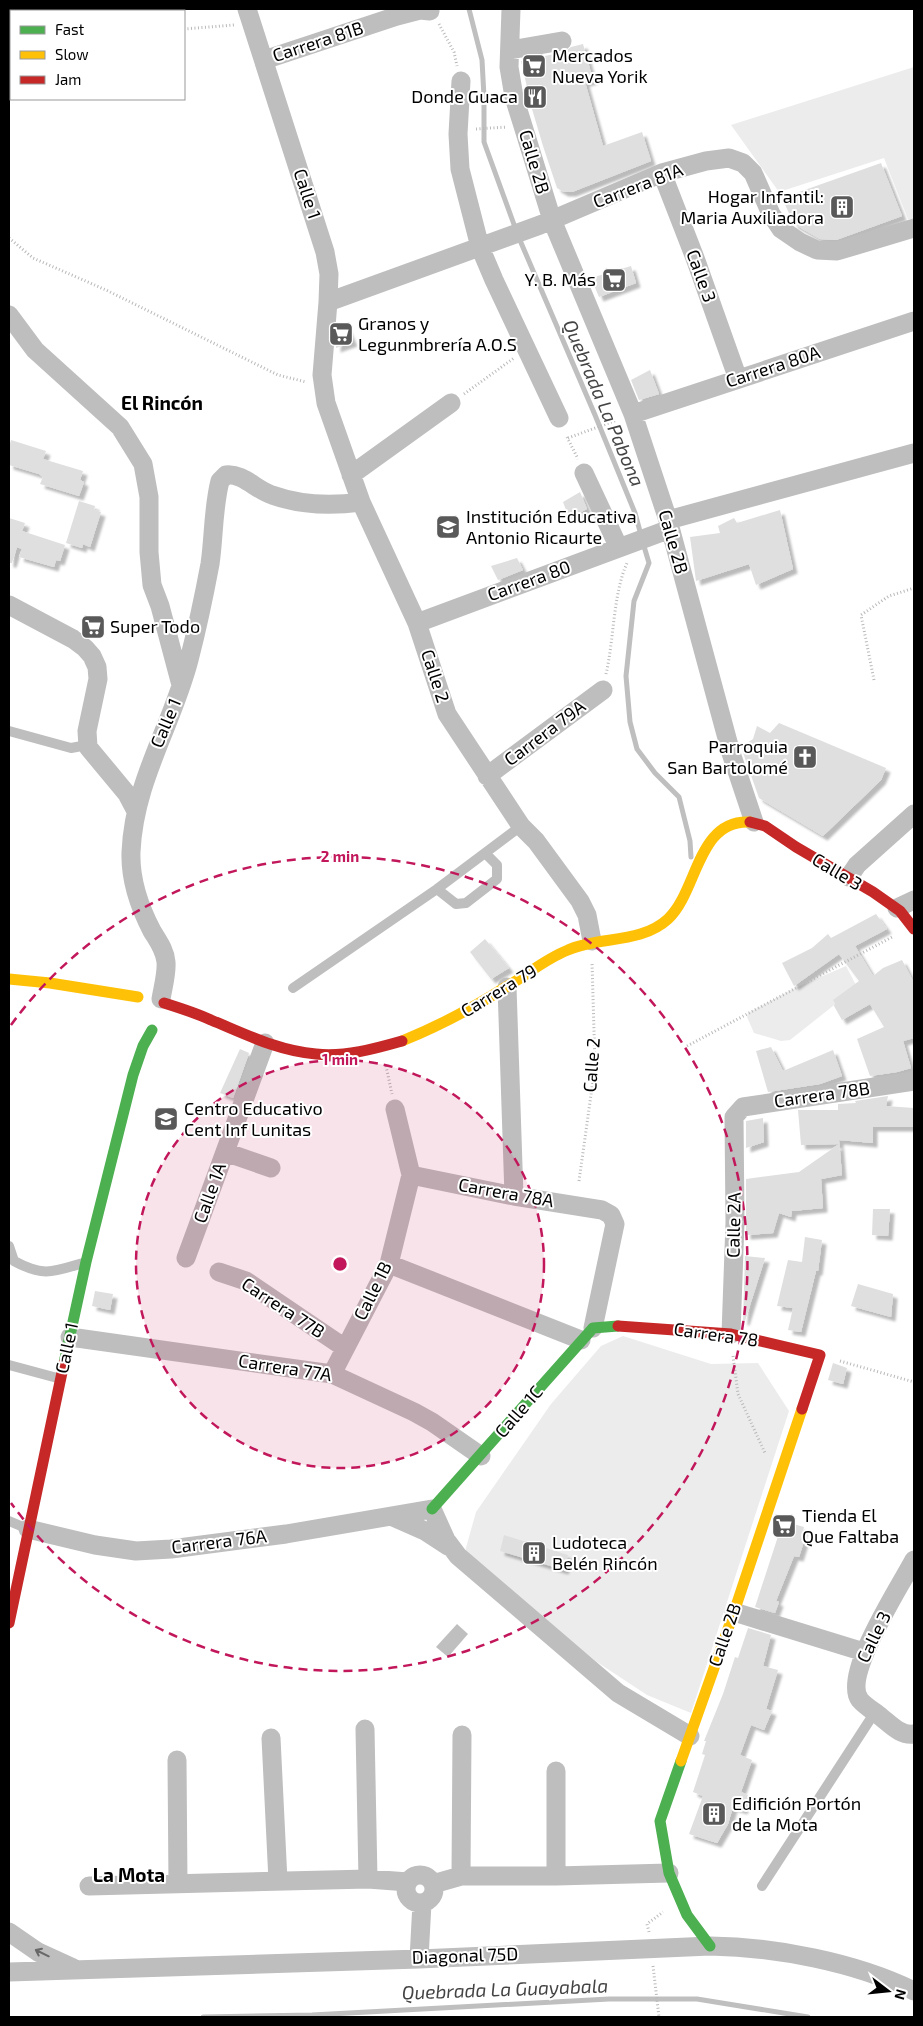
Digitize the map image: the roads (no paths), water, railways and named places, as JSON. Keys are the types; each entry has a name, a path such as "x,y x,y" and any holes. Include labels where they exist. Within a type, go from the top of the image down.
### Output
{"main road":[{"name":"Calle 3","path":"754,822 849,877 896,908 913,928"},
{"name":"Carrera 79","path":"9,979 153,997 265,1043 288,1050 310,1054 353,1053 382,1047 428,1031 507,987 565,950 592,950 651,931 668,918 681,903 701,858 715,834 722,827 731,823 754,822"},
{"name":"Carrera 79","path":"102,991 127,1008 153,997"},
{"path":"153,997 167,1012 163,1023"},
{"path":"138,1028 142,1030 194,1013"},
{"name":"Calle 1","path":"9,1623 86,1262 133,1075 143,1046 163,1023"},
{"name":"Calle 1","path":"133,1075 134,1040"},
{"name":"Carrera 78","path":"595,1331 730,1334 820,1355"},
{"name":"Calle 1C","path":"432,1509 595,1331"},
{"name":"Calle 2B","path":"710,1946 687,1915 669,1873 660,1821 734,1612 820,1355"}],"street":[{"name":"Calle 2B","path":"511,9 509,67 514,97 552,220 632,414 731,753 754,822"},
{"name":"Carrera 81B","path":"264,60 397,16 420,10 430,11"},
{"name":"Calle 1","path":"250,16 326,252 329,274 322,353 323,386"},
{"path":"510,50 562,41"},
{"path":"461,81 458,134 460,169 480,247 558,418"},
{"name":"Carrera 81A","path":"328,302 552,220 662,173 706,161 729,158 743,163 753,173 767,207 781,229 800,242 817,250 837,251 914,228"},
{"name":"Calle 3","path":"662,173 695,258 738,379"},
{"path":"9,316 35,350 120,427 143,464 149,497 149,552 152,585 160,606 182,686"},
{"name":"Carrera 80A","path":"632,414 914,321"},
{"name":"Calle 2","path":"323,386 326,403 361,502 417,623 447,714 521,826 536,841 580,902 587,915 592,950"},
{"path":"351,475 451,403"},
{"name":"Carrera 80","path":"417,623 627,550 664,528 914,453"},
{"path":"584,473 627,550"},
{"name":"Calle 1","path":"153,997 165,973 166,961 162,948 138,901 132,879 131,854 136,811 155,749 182,686 210,564 219,488 223,478 231,475 243,479 270,494 286,499 316,504 342,505 361,502"},
{"path":"9,605 73,640 85,648 92,656 97,667 98,679 87,731 87,742 90,751 127,794 136,811"},
{"name":"Carrera 79A","path":"487,776 603,690"},
{"path":"849,877 857,865 914,814"},
{"path":"896,908 914,900"},
{"path":"507,987 514,1196"},
{"name":"Calle 1A","path":"186,1258 265,1043"},
{"name":"Carrera 78B","path":"734,1117 743,1107 914,1081"},
{"path":"395,1109 411,1175"},
{"name":"Calle 2A","path":"730,1334 735,1222 734,1117"},
{"path":"225,1152 271,1168"},
{"name":"Carrera 78A","path":"411,1175 514,1196 602,1210 611,1215 615,1224 595,1331"},
{"name":"Calle 1B","path":"332,1374 389,1264 411,1175"},
{"name":"Carrera 78","path":"389,1264 595,1331"},
{"name":"Carrera 77B","path":"219,1272 246,1281 345,1348"},
{"name":"Carrera 77A","path":"70,1337 332,1374 426,1419 481,1456"},
{"path":"432,1509 440,1528 458,1556 618,1693 690,1736"},
{"name":"Carrera 76A","path":"28,1529 95,1545 136,1550 172,1548 286,1534 432,1509"},
{"path":"390,1516 425,1531 452,1548"},
{"name":"Calle 3","path":"914,1560 864,1652 857,1674 856,1688 859,1700 904,1734 914,1734"},
{"path":"734,1612 864,1652"},
{"path":"366,1729 368,1879"},
{"path":"461,1876 462,1735"},
{"path":"271,1738 278,1881"},
{"path":"177,1760 178,1884"},
{"path":"556,1771 556,1876"},
{"path":"433,1884 461,1876 669,1873"},
{"path":"418,1875 424,1875 433,1884 432,1896 422,1902 411,1899 407,1894 408,1882 418,1875"},
{"path":"89,1886 368,1879 408,1882"},
{"path":"419,1958 422,1902"},
{"path":"679,1947 687,1915"},
{"path":"9,1932 38,1952 79,1970"},
{"name":"Diagonal 75D","path":"9,1972 710,1946 750,1948 824,1961 876,1976 914,1991"}],"lane":[{"path":"9,731 71,748 82,746 87,742"},
{"path":"293,988 437,889 521,826"},
{"path":"437,889 456,904 466,903 497,878 497,865 486,854"},
{"path":"9,1246 14,1261 28,1269 49,1273 86,1262"},
{"path":"9,1365 61,1379"},
{"name":"Carrera 76A","path":"9,1521 28,1529"},
{"path":"762,1886 875,1712"}],"waterway":[{"name":"Quebrada La Pabona","path":"469,9 482,60 484,142 516,230"},
{"name":"Quebrada La Pabona","path":"519,238 595,415 635,513 641,535"},
{"name":"Quebrada La Pabona","path":"643,543 649,563 634,601 626,676 630,722 637,749 655,773 679,797 690,841 691,857"},
{"name":"Quebrada La Guayabala","path":"203,2017 312,2015 609,1999 697,1999 808,2017"}],"place":[{"name":"Mercados Nueva Yorik","path":"534,66"},
{"name":"Donde Guaca","path":"535,97"},
{"name":"Hogar Infantil: Maria Auxiliadora","path":"842,207"},
{"name":"Y. B. Más","path":"614,280"},
{"name":"Granos y Legunmbrería A.O.S","path":"341,334"},
{"name":"Institución Educativa Antonio Ricaurte","path":"448,527"},
{"name":"Super Todo","path":"93,627"},
{"name":"Parroquia San Bartolomé","path":"805,757"},
{"name":"Centro Educativo Cent Inf Lunitas","path":"166,1119"},
{"name":"Tienda El Que Faltaba","path":"784,1526"},
{"name":"Ludoteca Belén Rincón","path":"534,1553"},
{"name":"Edifición Portón de la Mota","path":"714,1814"}],"district":[{"name":"El Rincón","path":"162,403"},
{"name":"La Mota","path":"129,1875"}]}
